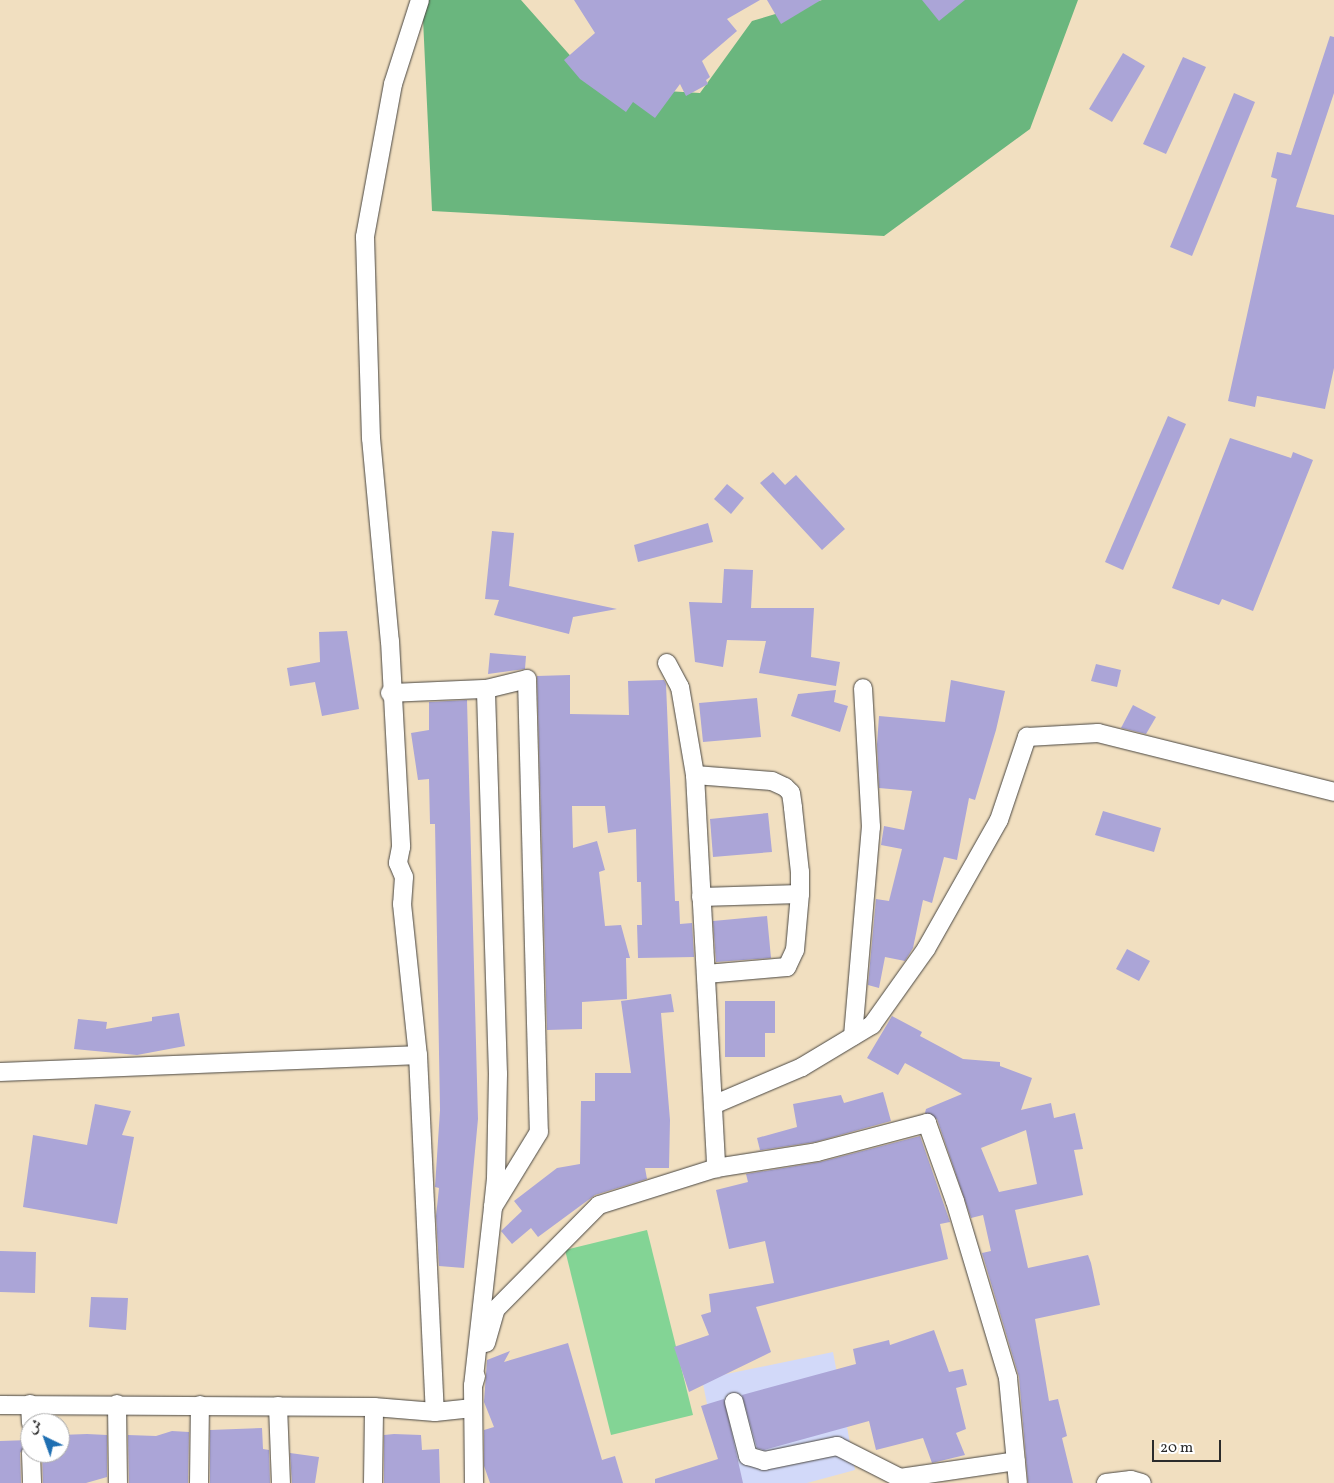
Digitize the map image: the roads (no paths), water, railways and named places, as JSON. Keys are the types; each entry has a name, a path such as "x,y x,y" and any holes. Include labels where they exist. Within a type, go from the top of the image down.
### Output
{"street":[{"path":"420,0 393,84 365,237 371,438 390,641 390,693 401,847 398,863 404,877 402,904 418,1055 435,1412"},
{"path":"666,662 680,687 695,775 716,1168"},
{"path":"390,693 486,688 527,680 539,1132 492,1207"},
{"path":"474,1483 473,1386 492,1207 498,1074 486,688"},
{"path":"853,1036 872,827 863,688"},
{"path":"712,1105 802,1067 872,1025 926,949 999,820 1027,737 1098,734 1334,792"},
{"path":"695,775 772,781 791,793 800,894 795,950 787,967 706,974"},
{"path":"701,897 800,894"},
{"path":"0,1072 418,1055"},
{"path":"473,1386 496,1309 599,1205 716,1168 817,1152 927,1123 955,1201 1008,1378 1018,1483"},
{"path":"734,1402 748,1456 764,1461 837,1446 900,1480 1016,1461"},
{"path":"30,1404 30,1413"},
{"path":"0,1405 117,1404 374,1407 435,1412 473,1408"},
{"path":"117,1404 118,1483"},
{"path":"199,1483 200,1405"},
{"path":"278,1406 281,1483"},
{"path":"373,1483 374,1407"},
{"path":"31,1463 32,1483"},
{"path":"1106,1483 1132,1480 1142,1483"}]}
